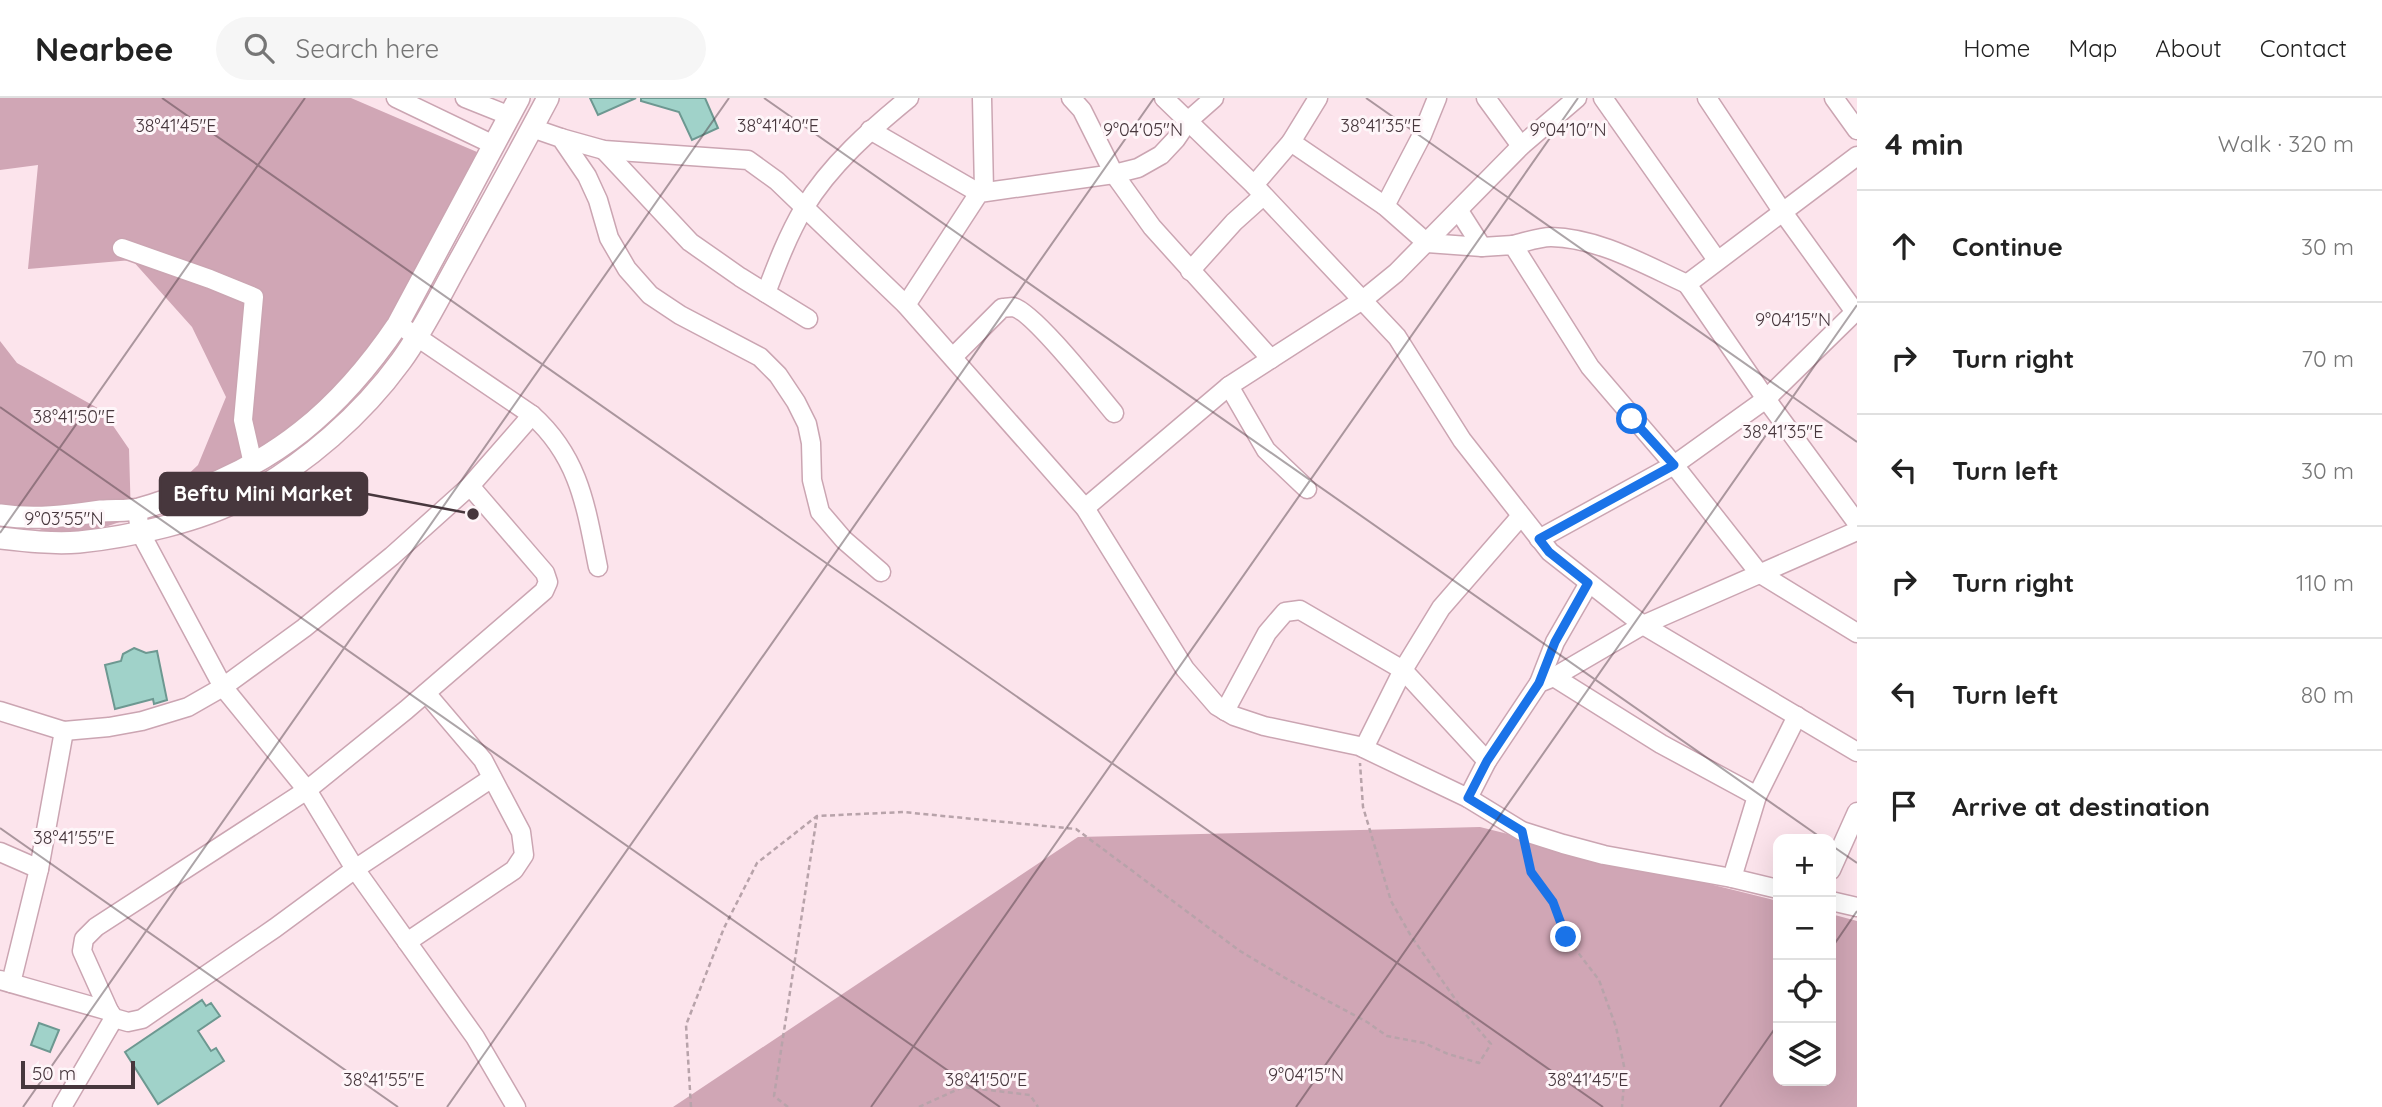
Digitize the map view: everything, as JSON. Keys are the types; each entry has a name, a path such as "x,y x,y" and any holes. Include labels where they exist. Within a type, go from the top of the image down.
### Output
{"main road":[{"path":"0,538 77,542 140,532 222,508 246,497 290,469 354,415 383,384 418,337 548,98"},
{"path":"0,515 24,518 61,517 137,509 232,476 285,444 327,412 379,352 398,324 514,107"}],"street":[{"path":"396,98 494,145"},
{"path":"465,98 514,107"},
{"path":"766,293 787,241 805,207 822,183 870,130 909,98"},
{"path":"906,304 982,192 982,98"},
{"path":"1071,98 1082,110 1114,174 1152,227 1271,359"},
{"path":"1164,98 1259,190 1397,337 1462,440 1549,552 1643,625 1857,752"},
{"path":"870,130 982,192 1114,174 1138,168 1161,155 1189,120 1214,98"},
{"path":"1190,271 1259,190 1318,98"},
{"path":"1385,206 1422,135 1437,98"},
{"path":"1486,98 1521,146"},
{"path":"1085,508 1229,386 1364,299 1396,273 1521,146 1577,98"},
{"path":"1603,98 1717,260"},
{"path":"1539,539 1674,465 1766,399 1856,311 1782,211 1707,98"},
{"path":"1834,98 1857,130"},
{"path":"532,128 604,150 748,160 777,181 906,304 1085,508 1185,669 1199,688 1225,711 1264,726 1362,747 1468,798 1522,831 1604,855 1773,888"},
{"path":"561,138 587,176 598,200 609,238 627,269 650,295 680,315 760,357 778,374 807,424 811,443 812,480 820,512 844,540 881,572"},
{"path":"1291,142 1385,206 1427,243 1482,247 1513,245 1548,237 1565,238 1604,247 1687,284 1766,399 1857,523"},
{"path":"604,150 690,242 808,319"},
{"path":"1687,284 1857,156"},
{"path":"1459,211 1482,247"},
{"path":"1513,245 1590,367 1674,465 1759,573 1857,634"},
{"path":"122,248 254,297 243,419 253,464"},
{"path":"953,357 1002,308 1012,307 1056,344 1114,413"},
{"path":"398,324 532,415 551,432 566,453 586,509 598,567"},
{"path":"1229,386 1266,450 1307,489"},
{"path":"3,715 64,731 142,722 188,707 223,687 304,628 470,486 532,415"},
{"path":"111,1014 82,951 84,939 96,927 307,790 544,592 548,582 545,573 470,486"},
{"path":"137,509 140,532 223,687 307,790 355,869 475,1037 516,1107"},
{"path":"1362,747 1403,670 1441,608 1521,516"},
{"path":"1468,798 1487,761 1547,680 1643,625 1857,531"},
{"path":"1547,680 1555,642 1588,583"},
{"path":"1225,711 1267,633 1285,612 1300,610 1403,670 1487,761"},
{"path":"1547,680 1757,796"},
{"path":"407,942 514,870 524,855 521,832 483,760 426,692"},
{"path":"1732,878 1757,796 1797,716"},
{"path":"64,731 39,869 6,981 111,1014 128,1022 142,1019 275,928 355,869 492,778"},
{"path":"1836,859 1857,812"},
{"path":"0,852 39,869"},
{"path":"1836,902 1857,907"},
{"path":"62,1107 111,1014"}],"path":[{"path":"691,1107 686,1025 724,928 757,863 817,816 903,812 1076,829 1240,951 1287,979 1367,1022 1387,1036 1424,1042 1448,1055 1479,1063 1491,1044 1467,1016 1411,936 1391,901 1363,807 1362,747"},
{"path":"788,1107 774,1096 817,816"},
{"path":"1522,831 1531,872 1553,902 1566,937 1599,980 1616,1027 1625,1071 1622,1107"},
{"path":"919,1107 963,1087 1030,1095 1038,1107"}],"shaded area":[{"path":"0,98 351,98 477,152 425,254 375,341 318,414 231,474 162,499 198,465 226,397 192,327 132,260 28,269 38,165 0,170"},
{"path":"0,341 17,363 103,411 129,449 131,518 68,540 0,514"},
{"path":"1480,827 1773,900 1773,1086 1836,1086 1836,915 1857,921 1857,1107 673,1107 1078,837"}],"building":[{"path":"590,98 636,98 598,115"},
{"path":"641,98 705,98 718,128 692,140 679,112 641,101"},
{"path":"134,648 146,653 157,651 167,700 154,704 153,699 115,709 105,665 121,661 123,654"},
{"path":"202,1000 206,1006 211,1003 220,1016 198,1031 211,1051 216,1048 224,1061 158,1104 125,1052"},
{"path":"39,1023 59,1030 50,1052 31,1045"}],"place":[{"name":"Beftu Mini Market","path":"473,514"}],"route":[{"path":"1566,937 1553,902 1531,872 1522,831 1468,798 1487,761 1539,683 1555,642 1588,583 1549,552 1539,539 1674,465 1632,419"}]}
